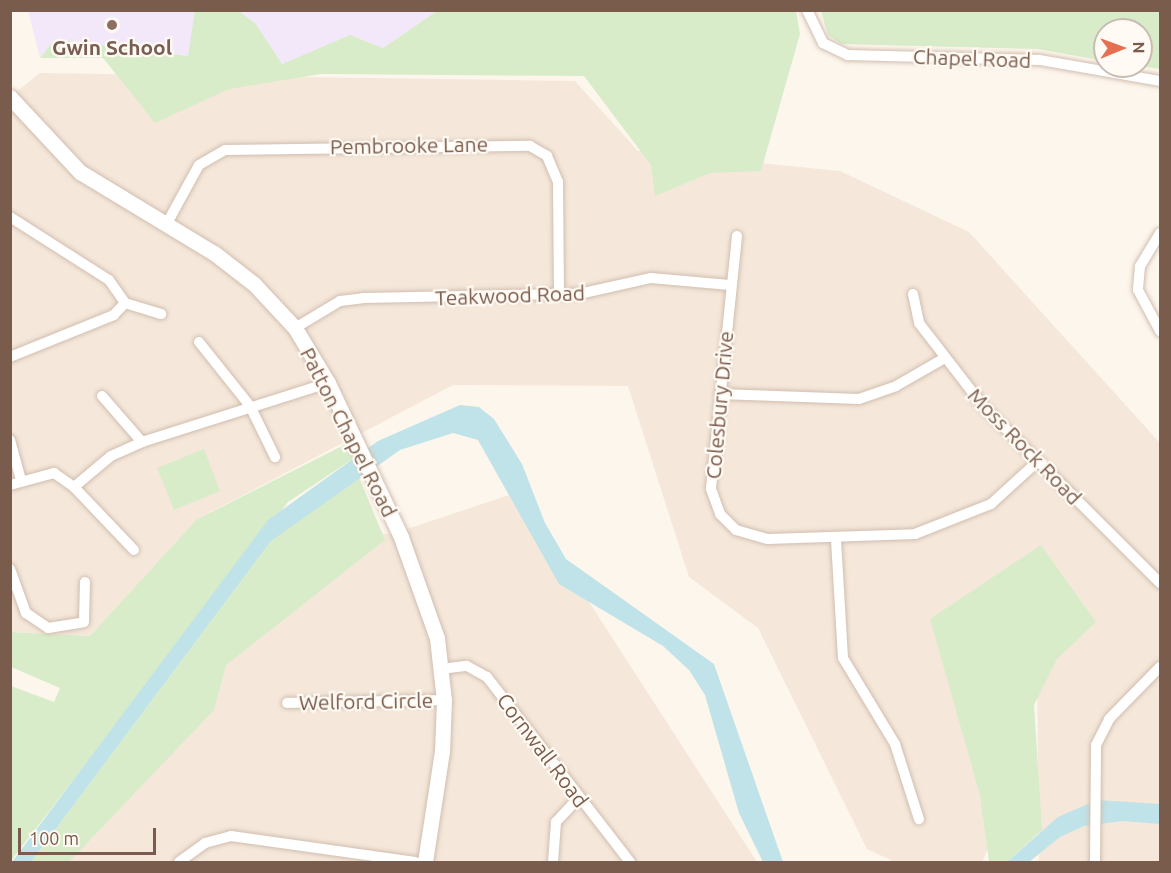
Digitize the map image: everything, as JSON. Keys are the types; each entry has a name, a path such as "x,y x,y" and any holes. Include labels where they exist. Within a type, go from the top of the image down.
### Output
{"street":[{"name":"Chapel Road","path":"807,10 823,43 849,55 1030,59 1161,81"},
{"name":"Patton Chapel Road","path":"10,97 64,159 240,271 295,328 328,383 427,598 441,669 444,700 425,862"},
{"name":"Pembrooke Lane","path":"166,225 200,165 225,150 530,146 547,156 558,182 559,294"},
{"path":"10,217 109,280 125,303 161,315"},
{"path":"1161,233 1140,266 1138,290 1161,331"},
{"name":"Colesbury Drive","path":"737,236 730,285 711,489 720,514 736,530 755,538 836,540 915,534 953,523 991,504 1037,462"},
{"name":"Teakwood Road","path":"295,328 340,301 594,293 651,278 730,285"},
{"name":"Moss Rock Road","path":"914,294 919,323 943,359 1037,462 1161,583"},
{"path":"10,357 114,315 125,303"},
{"path":"199,342 250,406 275,458"},
{"path":"720,394 859,399 896,386 943,359"},
{"path":"74,487 111,456 142,442 328,383"},
{"path":"102,396 142,442"},
{"path":"10,440 16,482 54,473 74,487 134,550"},
{"path":"836,540 843,658 895,744 918,819"},
{"path":"10,569 26,613 48,628 84,622 85,582"},
{"name":"Cornwall Road","path":"441,669 467,666 487,677 630,862"},
{"path":"1095,862 1092,838 1092,789 1096,746 1109,719 1161,667"},
{"name":"Welford Circle","path":"287,703 444,700"},
{"path":"553,862 556,822 579,797"},
{"path":"179,862 205,843 231,836 415,862"}],"shaded area":[{"name":"Gwin School","path":"28,11 195,11 189,56 55,39 40,58"},
{"path":"239,11 437,11 383,48 350,35 282,64 256,24"},
{"path":"40,73 575,81 638,151 840,171 969,232 1160,443 1160,862 1039,862 1036,568 1010,799 982,862 895,862 867,849 758,628 689,577 628,386 453,385 196,520 90,636 11,632 11,96"},
{"path":"518,492 757,862 37,862 309,532 392,534"}],"green space":[{"path":"195,10 239,11 256,24 282,64 350,35 383,48 437,11 796,11 800,34 761,171 710,173 655,196 651,165 584,76 321,74 229,89 155,123 103,58 40,58 55,39 188,56"},
{"path":"821,11 1160,11 1160,69 1153,68 1153,18 1093,18 1093,59 1038,49 841,44 828,35"},
{"path":"346,444 354,458 288,502 10,862 11,686 54,702 60,688 11,667 10,632 90,636 196,520"},
{"path":"204,449 220,491 174,510 157,468"},
{"path":"358,475 385,540 226,665 214,710 69,862 31,862 271,541"},
{"path":"1041,545 1096,622 1057,659 1034,705 1042,830 1007,862 989,862 980,795 930,619"}],"water":[{"path":"460,405 479,407 494,419 522,464 545,523 566,559 714,664 783,862 763,862 739,813 705,695 689,670 663,646 559,584 478,440 453,433 400,450 271,541 31,862 12,862 268,520 378,441"},
{"path":"1097,800 1160,804 1160,824 1122,821 1084,826 1060,837 1029,862 1007,862 1058,817"}],"place":[{"name":"Gwin School","path":"112,25"}]}
